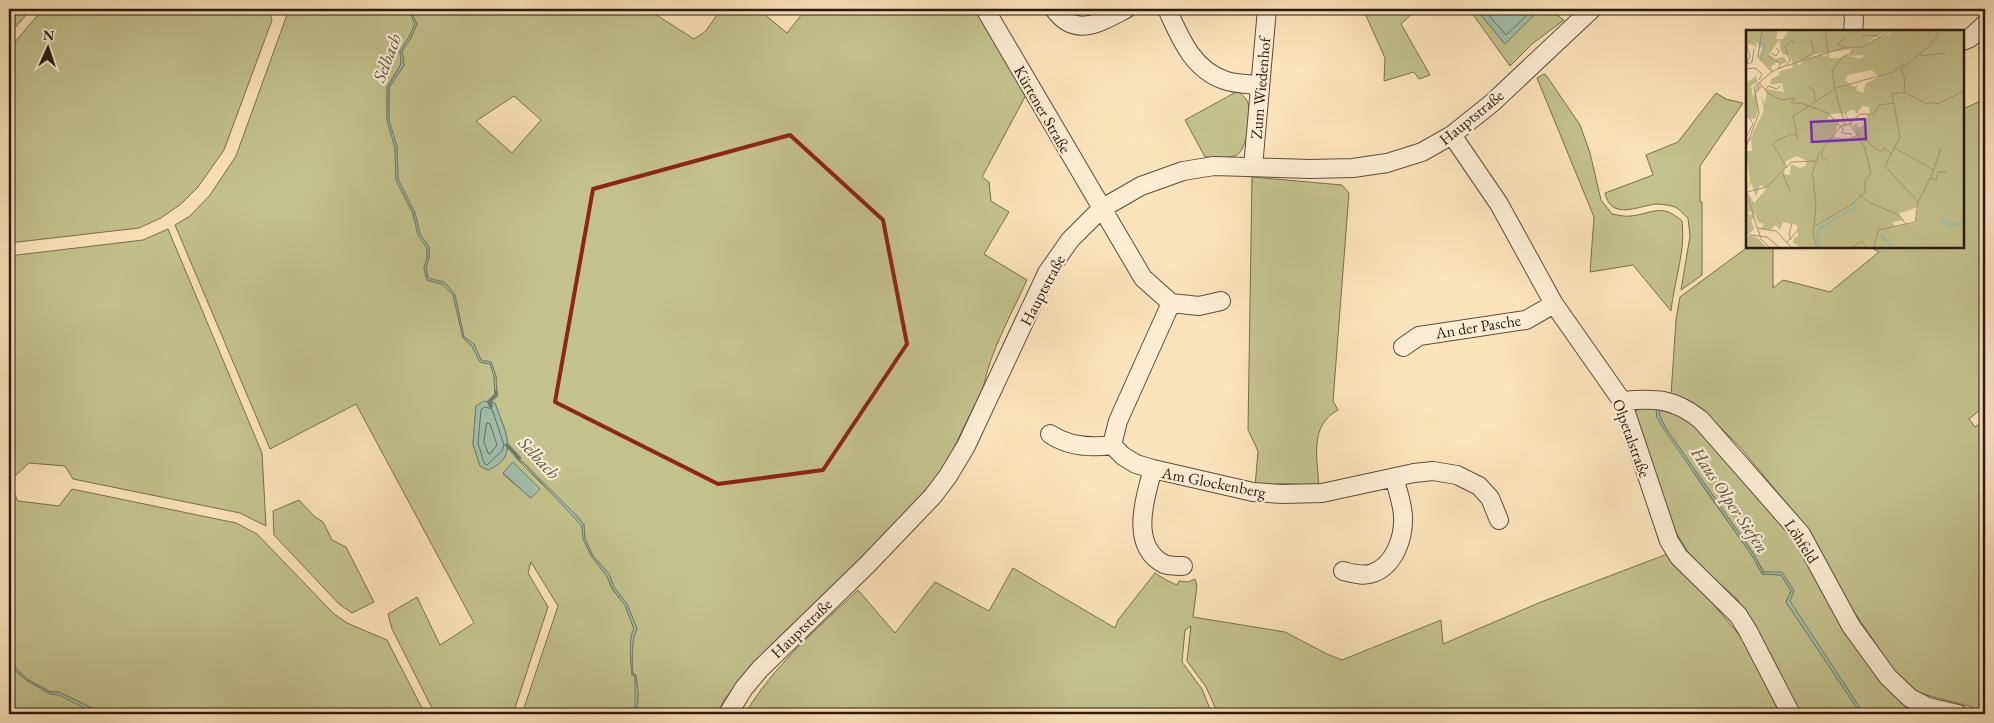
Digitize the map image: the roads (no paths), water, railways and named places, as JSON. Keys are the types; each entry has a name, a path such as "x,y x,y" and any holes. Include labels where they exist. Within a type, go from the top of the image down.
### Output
{"street":[{"name":"Kürtener Straße","path":"985,9 1101,209"},
{"path":"1054,9 1064,20 1085,26 1097,23 1126,9"},
{"path":"1167,9 1183,43 1196,61 1208,73 1225,81 1259,85"},
{"name":"Zum Wiedenhof","path":"1253,167 1267,9"},
{"name":"Hauptstraße","path":"728,714 744,688 760,668 867,565 933,496 966,446 1047,273 1070,240 1101,209 1141,186 1183,171 1214,166 1324,169 1371,166 1414,155 1452,135 1492,103 1592,9"},
{"path":"1852,9 1853,30"},
{"path":"1964,41 1970,38 1985,24"},
{"name":"Olpetalstraße","path":"1452,135 1499,204 1554,304 1622,401 1669,541 1679,556 1738,615 1792,714"},
{"path":"1101,209 1143,278 1171,303 1199,306 1221,301"},
{"path":"1050,434 1060,441 1093,448 1112,445 1118,421 1171,303"},
{"name":"An der Pasche","path":"1403,347 1419,336 1526,320 1554,304"},
{"name":"Löhfeld","path":"1622,401 1648,398 1668,402 1686,408 1701,420 1801,534 1851,626 1888,677 1910,698 1928,707 1958,714"},
{"name":"Am Glockenberg","path":"1112,445 1123,456 1136,464 1253,492 1282,494 1322,493 1414,473 1433,471 1457,475 1479,486 1490,498 1499,520"},
{"name":"Am Glockenberg","path":"1153,469 1142,516 1146,542 1152,554 1164,564 1183,566"},
{"path":"1343,571 1359,575 1373,574 1395,554 1402,531 1403,517 1401,498 1394,478"}],"water":[{"path":"408,9 410,9 417,24 411,38 402,51 404,65 389,88 389,120 397,147 398,179 415,213 420,234 429,247 429,258 426,268 428,278 444,282 455,295 464,337 474,344 481,360 491,362 496,376 497,395 495,395 494,376 490,364 480,362 472,346 463,338 453,295 442,284 427,280 424,268 427,248 418,235 413,213 396,180 395,148 387,120 388,87 401,64 400,51 415,24"},
{"path":"1476,9 1535,9 1534,15 1505,44"},
{"path":"484,401 495,403 507,441 505,457 488,470 480,466 473,444 476,406"},
{"path":"1656,409 1659,410 1665,427 1753,553 1763,572 1782,572 1794,591 1790,601 1864,714 1861,714 1786,602 1791,591 1781,575 1762,574 1751,554 1663,428 1657,417"},
{"path":"516,455 584,525 585,539 593,556 609,574 614,587 627,604 637,629 632,657 633,674 636,675 638,693 637,714 635,714 635,676 632,675 630,645 634,629 625,605 612,588 607,576 592,557 583,539 582,526 525,465 515,457"},
{"path":"513,462 540,489 531,498 503,473"},
{"path":"9,662 27,679 50,692 59,692 104,714 86,709 59,695 50,694 26,680 9,665"}],"waterway":[{"name":"Selbach","path":"491,406 489,402 496,395 496,392"},
{"name":"Selbach","path":"507,445 519,458"}],"water label":[{"name":"Haus Olper Siefen","path":"1730,500"}]}
